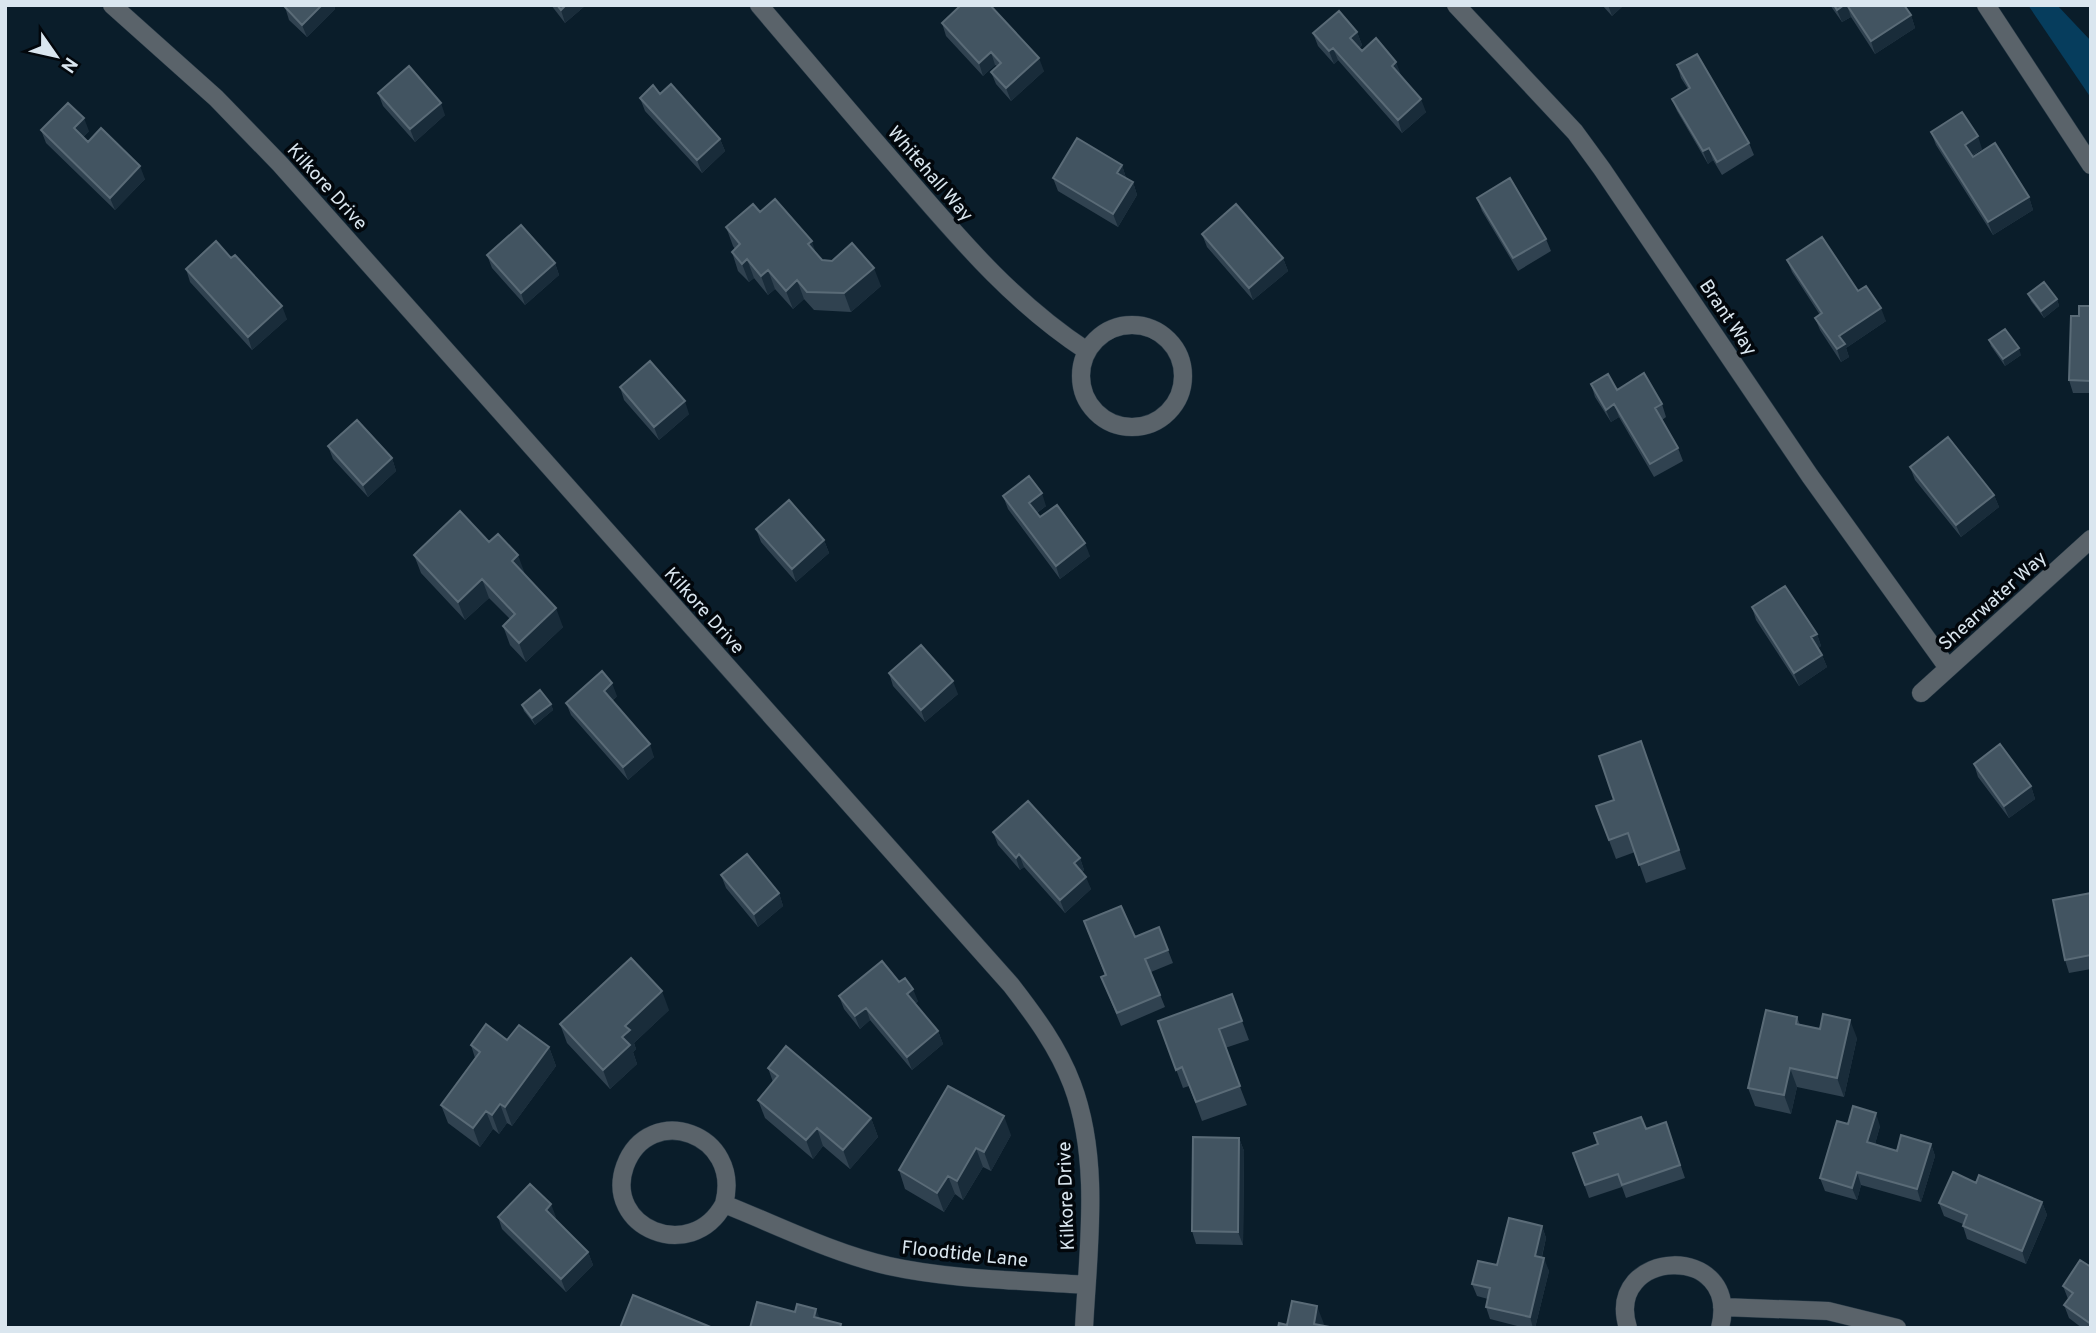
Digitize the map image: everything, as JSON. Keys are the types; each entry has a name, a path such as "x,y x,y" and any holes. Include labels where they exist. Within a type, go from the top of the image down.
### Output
{"street":[{"name":"Kilkore Drive","path":"112,5 216,98 281,164 1037,1018 1063,1063 1083,1122 1090,1206 1084,1328"},
{"name":"Whitehall Way","path":"759,5 949,227 1011,294 1087,351"},
{"name":"Brant Way","path":"1456,5 1566,121 1596,159 1810,476 1948,668"},
{"path":"1986,5 2091,165"},
{"path":"1123,326 1156,330 1173,345 1179,355 1183,376 1178,398 1165,416 1145,426 1123,427 1103,419 1083,394 1081,371 1087,351 1102,334 1123,326"},
{"name":"Shearwater Way","path":"1921,693 2091,539"},
{"path":"673,1131 694,1134 711,1145 723,1162 728,1183 724,1203 710,1222 691,1234 668,1236 657,1233 646,1228 630,1211 623,1190 625,1167 636,1148 653,1136 673,1131"},
{"name":"Floodtide Lane","path":"724,1203 837,1249 888,1266 933,1273 1086,1285"},
{"path":"1628,1328 1625,1311 1631,1289 1646,1272 1666,1264 1678,1263 1699,1270 1715,1286 1722,1307 1720,1328"},
{"path":"1722,1307 1828,1311 1897,1328"}],"shaded area":[{"path":"2028,5 2057,5 2091,41 2091,98"}],"building":[{"path":"322,5 302,25 285,7"},
{"path":"961,5 990,5 1039,58 1006,88 991,72 1001,63 991,52 979,63 942,23"},
{"path":"1847,5 1904,5 1911,15 1871,41"},
{"path":"1339,11 1357,32 1350,38 1362,51 1376,38 1396,62 1392,66 1421,99 1398,120 1333,48 1329,51 1313,33"},
{"path":"1697,54 1749,143 1717,162 1709,148 1703,151 1672,99 1690,88 1677,65"},
{"path":"409,66 441,103 410,129 378,93"},
{"path":"671,84 720,139 697,160 640,98 653,85 660,94"},
{"path":"68,103 84,118 74,128 88,142 101,128 140,166 110,198 41,130"},
{"path":"1962,112 1978,136 1965,145 1973,157 1995,143 2029,197 1988,222 1931,132"},
{"path":"1077,138 1122,165 1117,173 1133,182 1113,214 1053,178"},
{"path":"1510,178 1546,239 1513,258 1477,198"},
{"path":"775,199 812,241 808,244 822,260 832,261 852,243 874,268 844,293 807,292 797,280 786,291 768,270 761,276 747,259 742,264 732,252 740,244 726,227 753,204 760,212"},
{"path":"1236,204 1283,258 1249,288 1202,234"},
{"path":"521,225 555,263 521,293 487,255"},
{"path":"1822,237 1858,291 1866,286 1881,308 1839,336 1845,344 1837,349 1815,318 1822,313 1787,260"},
{"path":"216,241 231,258 235,255 282,306 248,337 186,269"},
{"path":"2044,282 2057,299 2041,311 2028,294"},
{"path":"2079,306 2091,306 2091,381 2069,380 2071,316 2079,316"},
{"path":"2005,329 2019,348 2003,359 1989,340"},
{"path":"650,361 685,401 654,427 620,387"},
{"path":"1644,373 1662,404 1655,408 1678,448 1650,464 1614,404 1606,410 1591,384 1608,374 1617,390"},
{"path":"357,420 392,458 363,485 328,446"},
{"path":"1948,437 1994,495 1956,525 1910,467"},
{"path":"1029,476 1042,493 1029,503 1040,517 1057,505 1085,543 1056,566 1003,496"},
{"path":"789,500 824,540 792,569 756,529"},
{"path":"460,511 489,542 498,534 518,555 512,561 556,608 519,643 503,626 515,614 482,579 458,602 414,555"},
{"path":"1785,586 1817,634 1811,637 1822,655 1794,673 1752,607"},
{"path":"921,645 953,681 921,710 889,673"},
{"path":"602,671 612,683 604,691 650,744 623,767 566,703"},
{"path":"540,690 551,704 532,718 522,705"},
{"path":"1641,741 1679,850 1639,865 1628,833 1609,840 1596,806 1614,800 1599,756"},
{"path":"2000,744 2031,786 2004,806 1974,764"},
{"path":"1028,801 1080,858 1074,863 1086,877 1060,900 1019,854 1016,858 993,832"},
{"path":"747,854 779,893 754,914 721,875"},
{"path":"2091,893 2091,955 2065,960 2053,900"},
{"path":"1121,906 1135,937 1159,927 1168,950 1145,959 1160,995 1117,1013 1101,977 1106,975 1084,921"},
{"path":"631,958 662,991 625,1026 630,1030 622,1037 630,1045 603,1070 560,1024"},
{"path":"882,961 899,982 905,978 913,989 907,994 938,1031 907,1057 866,1008 855,1016 839,996"},
{"path":"1232,994 1242,1021 1219,1029 1240,1086 1196,1102 1182,1067 1176,1070 1158,1021"},
{"path":"1766,1010 1797,1017 1796,1024 1820,1029 1823,1014 1850,1020 1837,1078 1790,1068 1784,1095 1748,1088"},
{"path":"486,1024 507,1040 519,1025 549,1047 505,1107 500,1104 492,1115 486,1111 473,1128 441,1105 480,1052 471,1045"},
{"path":"786,1046 871,1118 843,1150 817,1128 806,1140 758,1100 778,1076 768,1068"},
{"path":"948,1086 1004,1116 984,1152 976,1148 957,1181 948,1176 937,1193 899,1170"},
{"path":"1853,1106 1876,1113 1867,1142 1897,1151 1901,1135 1931,1144 1917,1189 1857,1172 1852,1188 1820,1178 1837,1121 1848,1124"},
{"path":"1641,1117 1646,1129 1666,1122 1680,1165 1622,1185 1618,1174 1585,1185 1573,1153 1598,1144 1594,1133"},
{"path":"1193,1137 1239,1138 1238,1232 1192,1231"},
{"path":"1953,1172 1976,1183 1979,1175 2042,1202 2022,1251 1963,1226 1967,1215 1939,1203"},
{"path":"530,1184 551,1204 546,1210 588,1252 561,1279 498,1217"},
{"path":"1509,1218 1542,1226 1535,1256 1544,1258 1530,1317 1486,1307 1490,1288 1472,1284 1478,1261 1497,1265"},
{"path":"2080,1260 2091,1267 2091,1324 2064,1305 2073,1293 2063,1286"},
{"path":"633,1295 713,1328 620,1328"},
{"path":"1292,1301 1317,1306 1314,1324 1335,1328 1278,1328 1279,1323 1287,1325"},
{"path":"757,1302 795,1312 797,1304 816,1309 814,1317 841,1324 840,1328 750,1328"}]}
